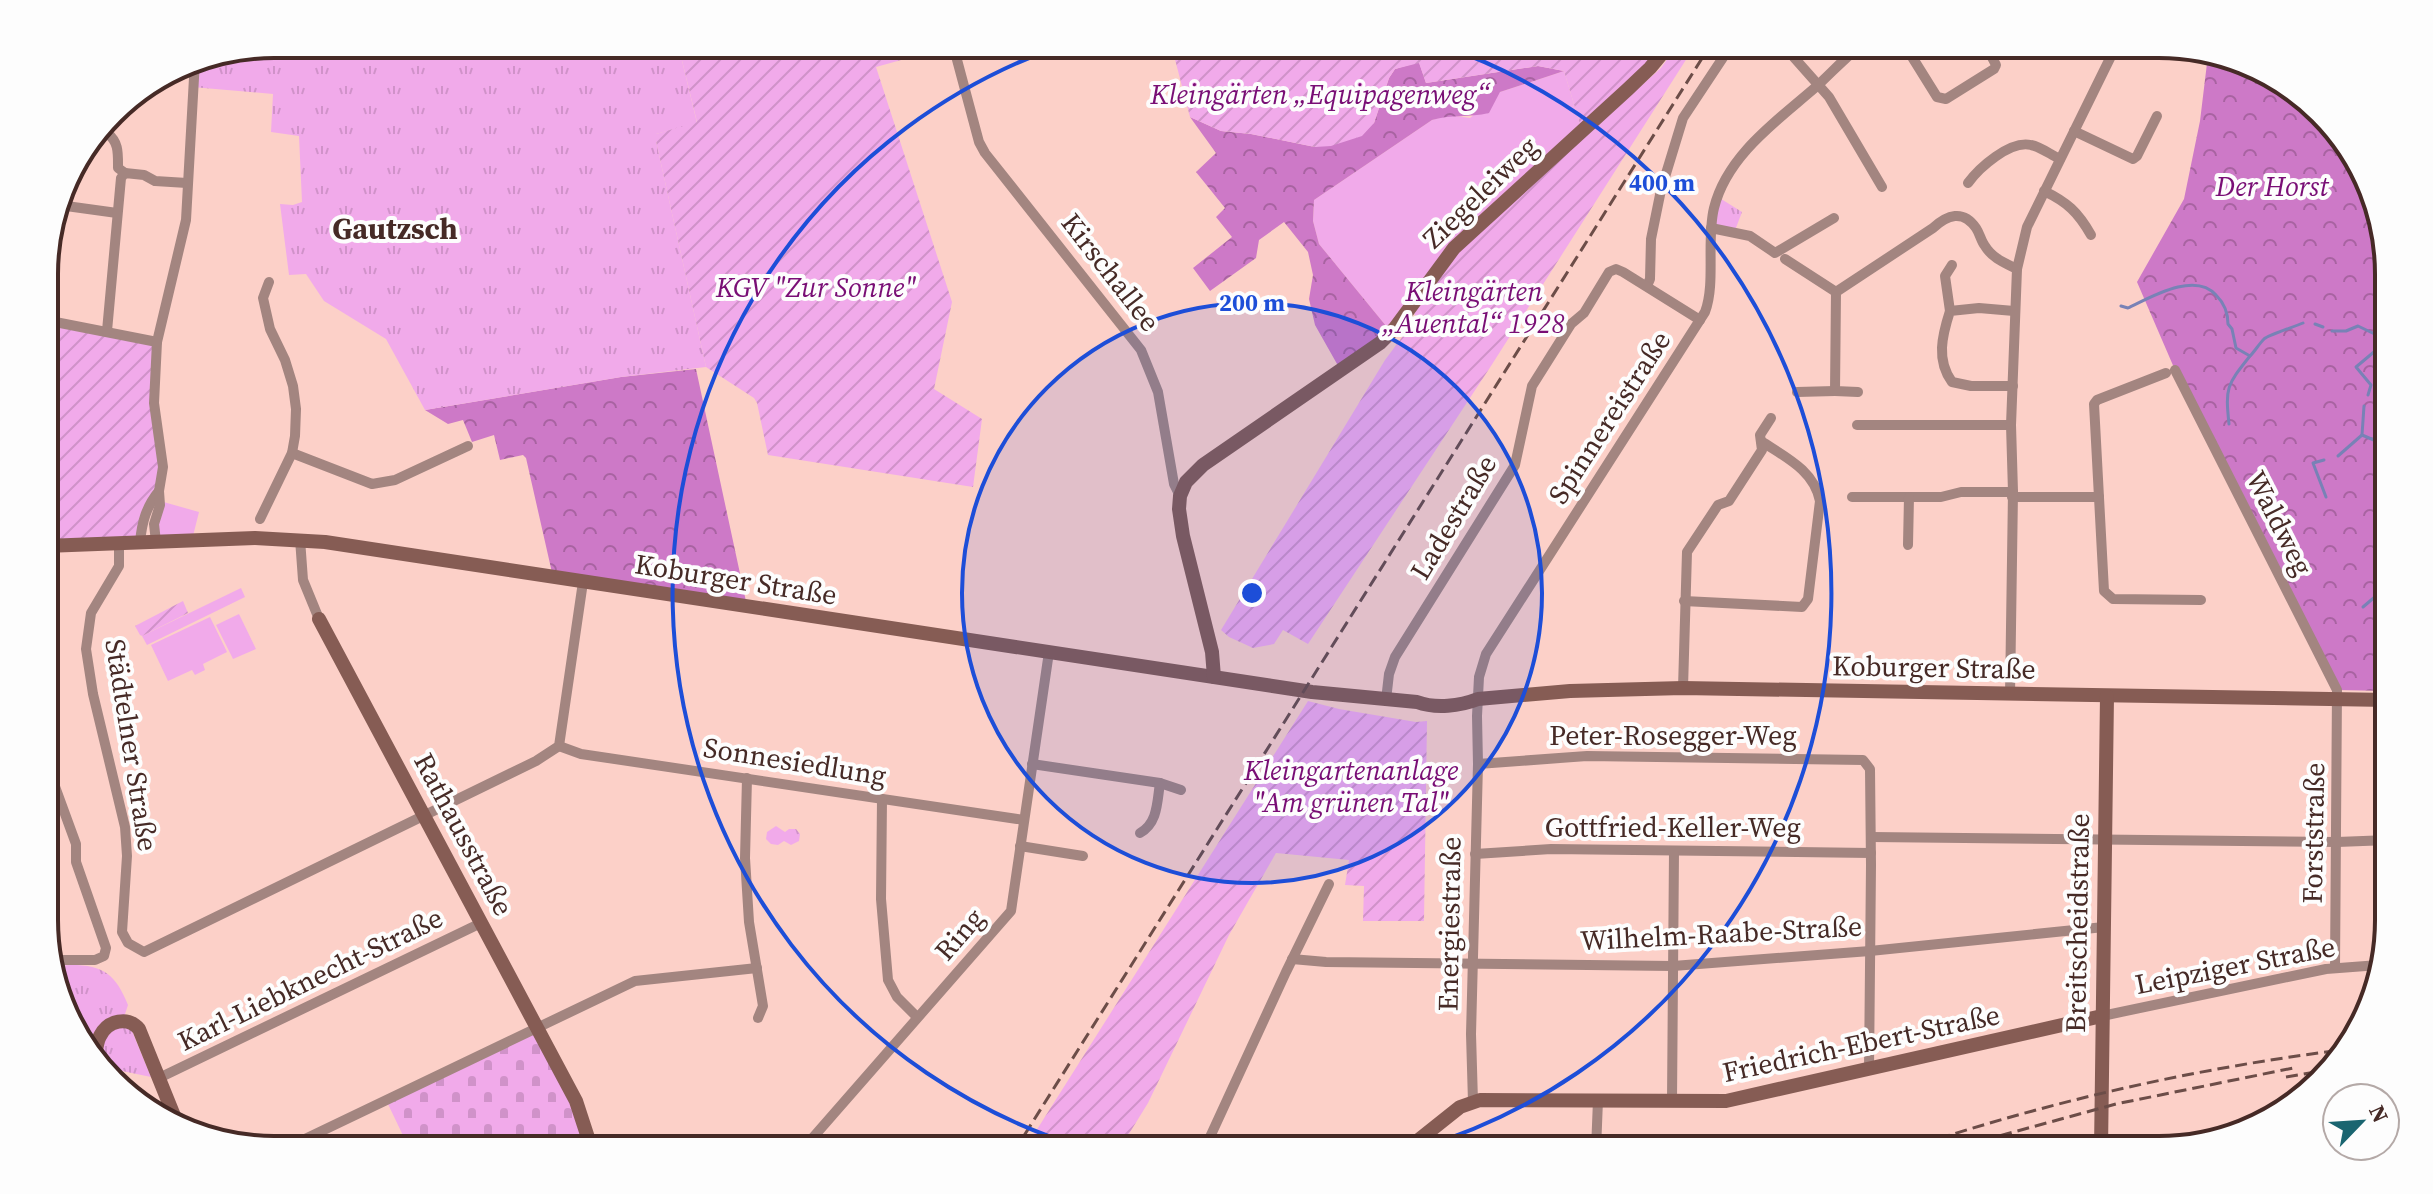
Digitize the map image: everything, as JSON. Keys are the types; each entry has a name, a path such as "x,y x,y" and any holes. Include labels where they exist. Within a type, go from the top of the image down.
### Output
{"main road":[{"name":"Ziegeleiweg","path":"1180,496 1186,482 1203,465 1380,343 1395,328 1454,248 1628,89 1657,58"},
{"name":"Kirschallee","path":"1180,496 1182,529 1212,652 1214,677"},
{"name":"Koburger Straße","path":"58,545 300,539 1289,689 1386,700 1417,702 1449,696 1478,699 1570,691 1683,688 2375,700"},
{"name":"Rathausstraße","path":"319,619 576,1101 587,1136"},
{"name":"Breitscheidstraße","path":"2101,1136 2107,696"},
{"name":"Friedrich-Ebert-Straße","path":"1424,1136 1460,1107 1473,1102 1490,1099 1736,1100 2102,1016"},
{"path":"98,1045 100,1035 108,1026 127,1020 135,1024 172,1110"}],"street":[{"name":"Kirschallee","path":"957,58 979,142 985,153 1141,350 1158,392 1174,484 1180,496"},
{"name":"Spinnereistraße","path":"1478,699 1479,677 1486,654 1700,320 1647,286 1651,239 1661,190 1683,118 1723,58"},
{"path":"1795,58 1819,84 1882,187"},
{"path":"1700,320 1709,303 1711,228 1714,208 1724,184 1746,150 1847,58"},
{"path":"1913,58 1941,100 1994,69 1994,58"},
{"path":"2010,695 2011,425 2017,269 2027,227 2110,58"},
{"path":"156,542 154,524 160,505 163,467 154,403 157,342 186,220 194,73"},
{"path":"2074,131 2133,159 2157,116"},
{"path":"109,134 115,138 118,168 125,173 144,175 155,181 187,183"},
{"path":"1968,183 1979,168 2021,144 2032,145 2060,159"},
{"path":"107,331 117,213 121,178 125,173"},
{"path":"2044,191 2061,199 2080,216 2091,235"},
{"path":"69,206 117,213"},
{"path":"1836,292 1945,217 1959,215 1976,228 1994,256 2017,269"},
{"path":"1711,228 1750,236 1775,253 1834,218"},
{"path":"1785,259 1836,292"},
{"path":"1952,265 1945,276 1950,311 1942,346 1944,370 1952,382 1971,386 2013,386"},
{"name":"Ladestraße","path":"1386,700 1395,657 1515,465 1532,386 1563,335 1584,313 1609,272 1616,269 1647,286"},
{"path":"260,519 292,453 295,436 293,386 270,329 263,298 269,282"},
{"path":"1835,391 1836,292"},
{"path":"1950,311 1979,308 2014,311"},
{"path":"58,322 157,342"},
{"name":"Waldweg","path":"2099,497 2094,404 2097,400 2170,372 2307,629 2337,690 2338,699"},
{"path":"1797,392 1858,392"},
{"path":"1683,688 1687,552 1718,505 1729,501 1762,450 1760,435 1771,418"},
{"path":"1857,425 2011,425"},
{"path":"1684,601 1802,607 1808,599 1820,501 1818,491 1804,470 1761,441"},
{"path":"292,453 372,484 395,480 468,446"},
{"path":"140,542 142,523 150,502 159,491"},
{"path":"1852,497 1941,497 1961,492 2099,497 2104,591 2113,599 2201,600"},
{"path":"1908,545 1909,497"},
{"name":"Rathausstraße","path":"300,539 303,580 319,619"},
{"name":"Städtelner Straße","path":"119,543 119,566 91,613 86,649 93,694 126,836 122,932 128,943 144,952 424,815"},
{"path":"424,815 549,754 559,746 583,582"},
{"name":"Ring","path":"814,1136 1011,911 1049,652"},
{"name":"Energiestraße","path":"1473,1102 1471,1034 1478,699"},
{"name":"Forststraße","path":"2335,968 2338,699"},
{"name":"Sonnesiedlung","path":"559,746 581,754 1024,820"},
{"name":"Peter-Rosegger-Weg","path":"1478,764 1587,756 1863,760 1870,769 1871,837"},
{"path":"1032,764 1160,783 1181,790"},
{"path":"747,778 745,858 749,922 763,1006 758,1018"},
{"path":"1140,833 1156,814 1160,783"},
{"path":"58,795 76,844 76,862 106,950 101,958 62,960"},
{"path":"882,799 881,899 888,980 897,997 917,1017"},
{"path":"1869,1070 1871,837 2375,841"},
{"path":"1020,846 1083,856"},
{"name":"Gottfried-Keller-Weg","path":"1475,854 1551,849 1871,853"},
{"path":"1672,1101 1674,851"},
{"path":"1210,1136 1329,884"},
{"name":"Karl-Liebknecht-Straße","path":"159,1078 481,923"},
{"name":"Wilhelm-Raabe-Straße","path":"1292,959 1673,966 1870,951 2104,927"},
{"name":"Leipziger Straße","path":"2102,1016 2335,968 2370,966"},
{"path":"312,1136 617,988 642,979 757,968"},
{"path":"1597,1136 1598,1100"}],"green space":[{"path":"259,58 681,58 697,123 656,134 656,141 706,367 621,377 425,410 386,339 324,301 306,274 289,275 280,204 302,202 299,136 271,132 273,94 192,87 194,73"},
{"name":"KGV \"Zur Sonne\"","path":"681,58 908,58 876,67 952,302 934,389 982,419 973,487 768,455 754,398 706,367 656,141 656,134 697,122"},
{"name":"Kleingärten „Equipagenweg“","path":"1175,58 1656,58 1582,131 1564,71 1538,66 1426,83 1419,63 1395,69 1374,123 1362,136 1331,146 1315,147 1221,131 1190,117"},
{"name":"Kleingärten „Auental“ 1928","path":"1668,58 1687,58 1491,366 1308,644 1283,630 1274,644 1253,648 1229,637 1221,630 1385,360 1403,333 1419,319 1414,314 1445,266 1481,229 1661,68"},
{"path":"1419,62 1426,83 1538,66 1564,71 1500,92 1489,113 1432,120 1314,200 1313,221 1319,244 1391,332 1341,371 1315,325 1309,299 1313,275 1308,252 1284,222 1259,240 1256,258 1210,291 1193,268 1232,237 1216,217 1225,208 1196,172 1216,153 1190,117 1221,131 1315,147 1374,123 1395,69"},
{"name":"Der Horst","path":"2207,63 2255,80 2291,103 2330,142 2359,191 2368,218 2375,274 2375,691 2337,690 2175,370 2137,282 2184,199 2200,121"},
{"path":"1564,71 1582,131 1391,332 1319,244 1313,221 1314,200 1432,120 1449,115 1470,118 1500,92"},
{"path":"1718,197 1742,212 1734,233 1711,228"},
{"path":"58,323 157,342 154,403 162,474 140,542 58,545"},
{"path":"696,369 747,606 553,577 526,458 523,455 500,460 494,435 472,442 463,420 448,424 425,410 621,377"},
{"path":"160,501 199,512 192,540 156,542"},
{"path":"241,588 245,597 147,645 142,636"},
{"path":"183,601 188,613 140,635 135,626"},
{"path":"239,614 256,649 233,659 216,625"},
{"path":"210,617 227,652 203,664 205,670 195,675 192,670 168,681 151,645"},
{"name":"Kleingartenanlage \"Am grünen Tal\"","path":"1308,701 1416,722 1427,721 1424,921 1363,921 1364,886 1345,885 1349,860 1276,853 1229,935 1148,1103 1128,1136 1033,1136"},
{"path":"776,826 785,832 796,829 800,834 799,841 791,845 784,841 778,845 771,844 766,839 767,832"},
{"path":"63,965 92,967 107,974 119,986 128,1005 125,1014 151,1077 119,1070 112,1063 80,1016"},
{"path":"537,1026 586,1136 403,1136 386,1100"}],"waterway":[{"path":"2121,306 2128,308 2173,288 2197,285 2207,288 2225,308 2236,348 2250,356 2266,337 2303,323"},
{"path":"2315,324 2323,327"},
{"path":"2332,331 2346,331 2358,326 2375,334"},
{"path":"2368,395 2371,385 2356,367 2375,351"},
{"path":"2229,424 2229,387 2250,356"},
{"path":"2364,406 2362,435 2375,440"},
{"path":"2338,456 2362,435"},
{"path":"2324,460 2313,463 2326,497"},
{"path":"2363,607 2375,597"}],"railway":[{"path":"1024,1136 1702,58"},
{"path":"1948,1136 2120,1089 2330,1052"},
{"path":"1999,1136 2116,1104 2298,1067"},
{"path":"2286,1077 2311,1073"}],"district":[{"name":"Gautzsch","path":"395,228"}]}
